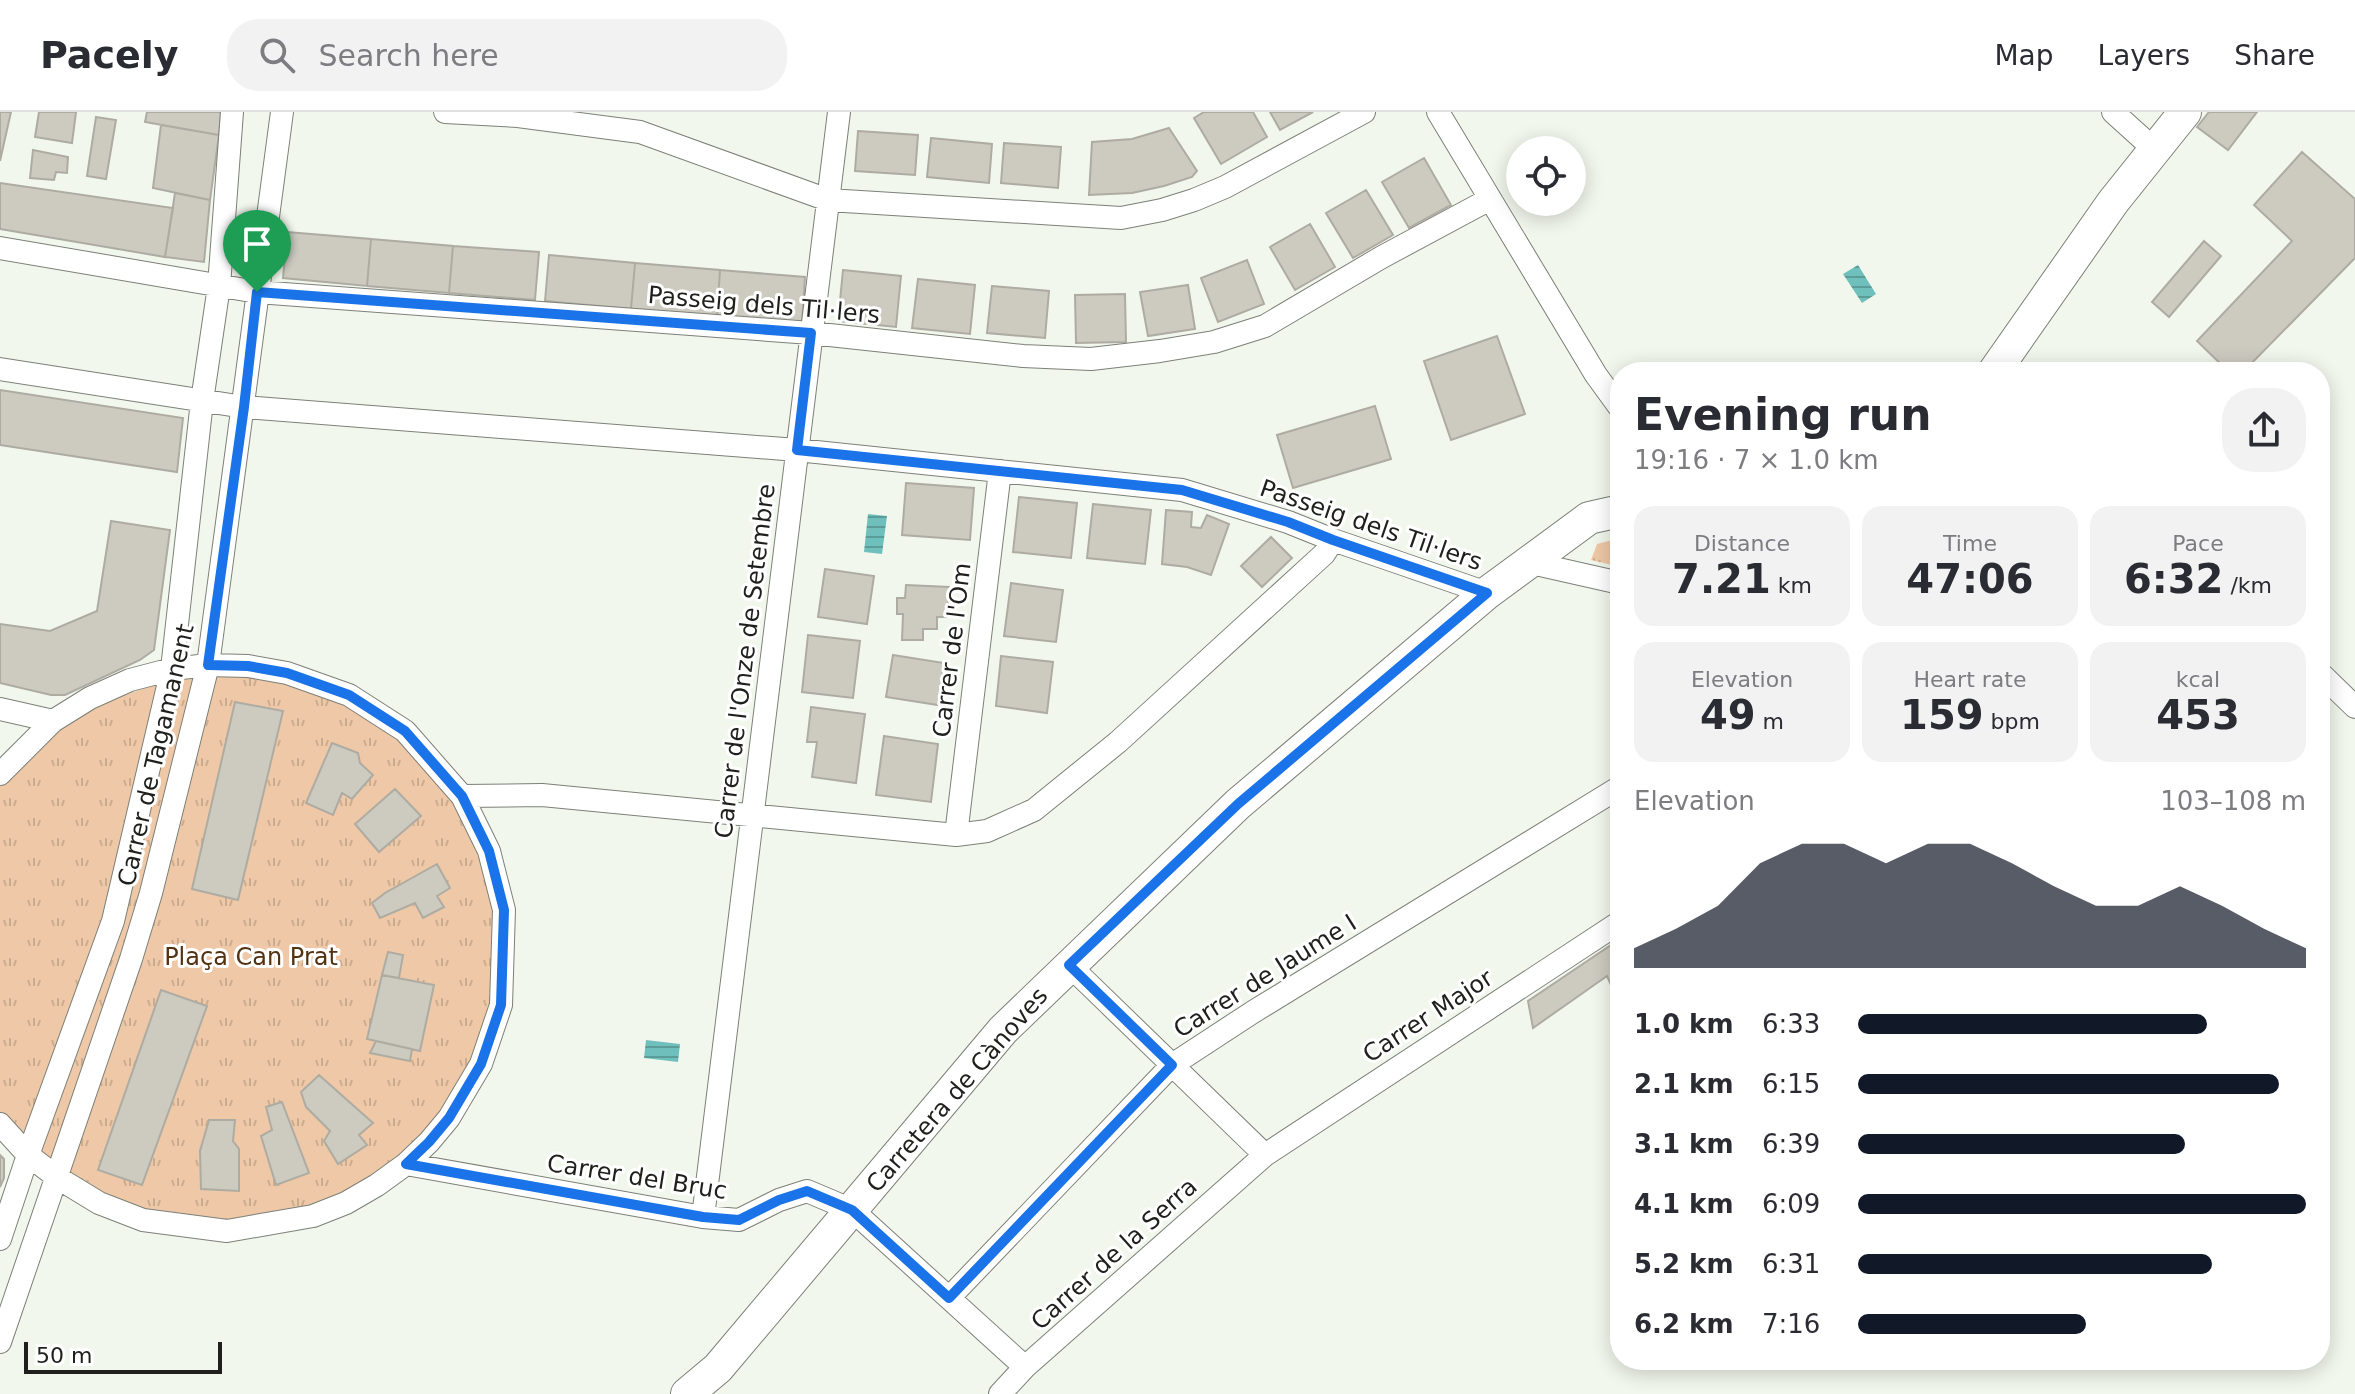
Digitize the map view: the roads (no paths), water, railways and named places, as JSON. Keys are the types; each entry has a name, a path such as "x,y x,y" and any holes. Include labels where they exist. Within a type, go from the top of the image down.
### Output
{"street":[{"name":"Carrer de Tagamanent","path":"0,1239 113,921 172,669 202,401 219,286 232,112"},
{"name":"Carrer de Tagamanent","path":"0,1342 131,959 151,893 208,665 282,112"},
{"path":"445,112 518,116 640,132 828,200 1121,218 1162,210 1225,187 1364,112"},
{"name":"Carrer de l'Onze de Setembre","path":"703,1217 839,112"},
{"path":"1438,112 1610,394"},
{"path":"2113,112 2155,150"},
{"path":"2001,362 2113,202 2185,112"},
{"name":"Passeig dels Til·lers","path":"0,248 257,292 811,333 1023,356 1091,359 1214,342 1265,326 1382,257 1490,199"},
{"name":"Passeig dels Til·lers","path":"0,369 244,407 797,450 1182,490 1288,522 1487,593"},
{"name":"Carrer de l'Om","path":"956,835 1000,471"},
{"name":"Carretera de Cànoves","path":"687,1394 718,1368 1003,1030 1069,965 1238,804 1487,593 1589,518 1610,513"},
{"path":"462,796 542,795 956,835 987,831 1034,810 1118,742 1324,554 1333,540"},
{"path":"1527,562 1610,581"},
{"path":"0,774 53,721 90,698 130,680 172,669 208,665 248,666 287,673 349,695 405,731 462,796 489,851 504,910 501,1005 481,1064 449,1118 406,1164 357,1197 313,1216 227,1231 143,1220 99,1203 58,1178 28,1155 0,1124"},
{"path":"2330,683 2355,707"},
{"path":"0,709 53,721"},
{"name":"Carrer de Jaume I","path":"949,1298 1172,1065 1610,793"},
{"name":"Carrer Major","path":"1265,1155 1610,929"},
{"path":"1069,965 1265,1155"},
{"name":"Carrer de la Serra","path":"1000,1394 1025,1367 1265,1155"},
{"name":"Carrer del Bruc","path":"406,1164 703,1217 739,1220 779,1200 807,1191 852,1210 1025,1367"}],"water":[{"path":"1858,265 1876,294 1862,303 1843,274"},
{"path":"868,514 887,516 882,554 864,552"},
{"path":"646,1040 680,1044 678,1062 644,1058"}],"park label":[{"name":"Plaça Can Prat","path":"251,957"}]}
